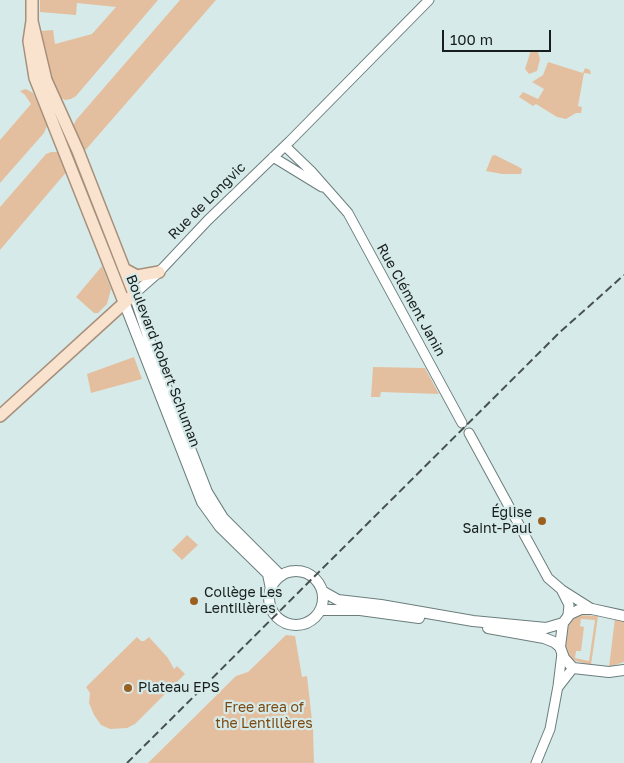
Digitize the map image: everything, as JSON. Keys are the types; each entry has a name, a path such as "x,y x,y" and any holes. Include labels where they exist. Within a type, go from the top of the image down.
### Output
{"main road":[{"path":"32,0 32,21"},
{"name":"Boulevard Robert Schuman","path":"32,21 42,67 53,97 134,294 206,492 223,518 281,576"},
{"name":"Boulevard Robert Schuman","path":"32,21 29,41 38,89 200,497 220,527 268,574 271,589"},
{"path":"124,269 137,276 159,272"},
{"name":"Rue de Longvic","path":"0,416 134,294"},
{"path":"294,571 304,572 316,580 322,591 323,600 321,610 312,620 296,625 288,623 280,619 273,610 270,600 271,589 281,576 294,571"},
{"path":"322,591 338,600 381,605 473,621 546,628 582,610 592,609 624,616"},
{"path":"321,610 360,610 476,626 544,638 554,642 573,668 609,672 621,669"},
{"path":"561,650 566,619"}],"street":[{"name":"Rue de Longvic","path":"134,294 159,272 208,220 429,0"},
{"name":"Rue Clément Janin","path":"287,143 348,213 462,423"},
{"name":"Rue Clément Janin","path":"273,157 332,194"},
{"path":"469,433 548,578 562,590 592,609"},
{"path":"562,590 569,605 566,619"},
{"path":"536,763 550,729 558,686 561,650"},
{"path":"558,686 573,668"}],"green space":[{"path":"40,0 158,0 76,96 65,100 57,95 45,60 41,31 53,30 55,44 92,34 116,7 77,3 76,15 40,12"},
{"path":"180,0 216,0 82,154 73,126 76,120"},
{"path":"531,50 538,52 540,59 537,71 529,74 525,69"},
{"path":"548,62 583,73 585,68 590,70 591,74 584,73 578,106 582,107 581,113 576,113 566,119 557,117 536,104 533,106 519,97 523,92 538,99 544,89 532,82 543,75"},
{"path":"26,89 33,93 43,115 45,113 47,126 44,133 0,183 0,140 31,104 20,91"},
{"path":"57,152 61,155 68,170 0,250 0,207 46,154"},
{"path":"495,155 522,169 521,174 502,174 486,171 492,156"},
{"path":"102,266 111,289 107,304 98,313 94,313 76,297"},
{"path":"134,357 142,379 91,393 87,374"},
{"path":"373,367 425,368 439,394 381,392 380,397 371,397"},
{"path":"187,535 198,545 182,560 172,550"},
{"path":"578,615 598,616 591,665 572,660 565,650 569,622","holes":["581,619 595,620 589,661 575,658 576,651 581,651 584,627 580,626"]},
{"path":"615,618 624,621 624,662 609,667"},
{"name":"Free area of the Lentillères","path":"286,635 295,636 302,677 307,676 313,729 314,763 148,763 236,676 248,672"},
{"path":"137,637 144,641 149,637 168,658 174,669 177,666 185,674 135,724 127,728 110,729 101,725 94,715 89,703 90,693 86,687"}],"railway":[{"path":"127,763 559,333 624,275"}],"place":[{"name":"Église Saint-Paul","path":"542,521"},
{"name":"Collège Les Lentillères","path":"194,601"},
{"name":"Plateau EPS","path":"128,688"}]}
